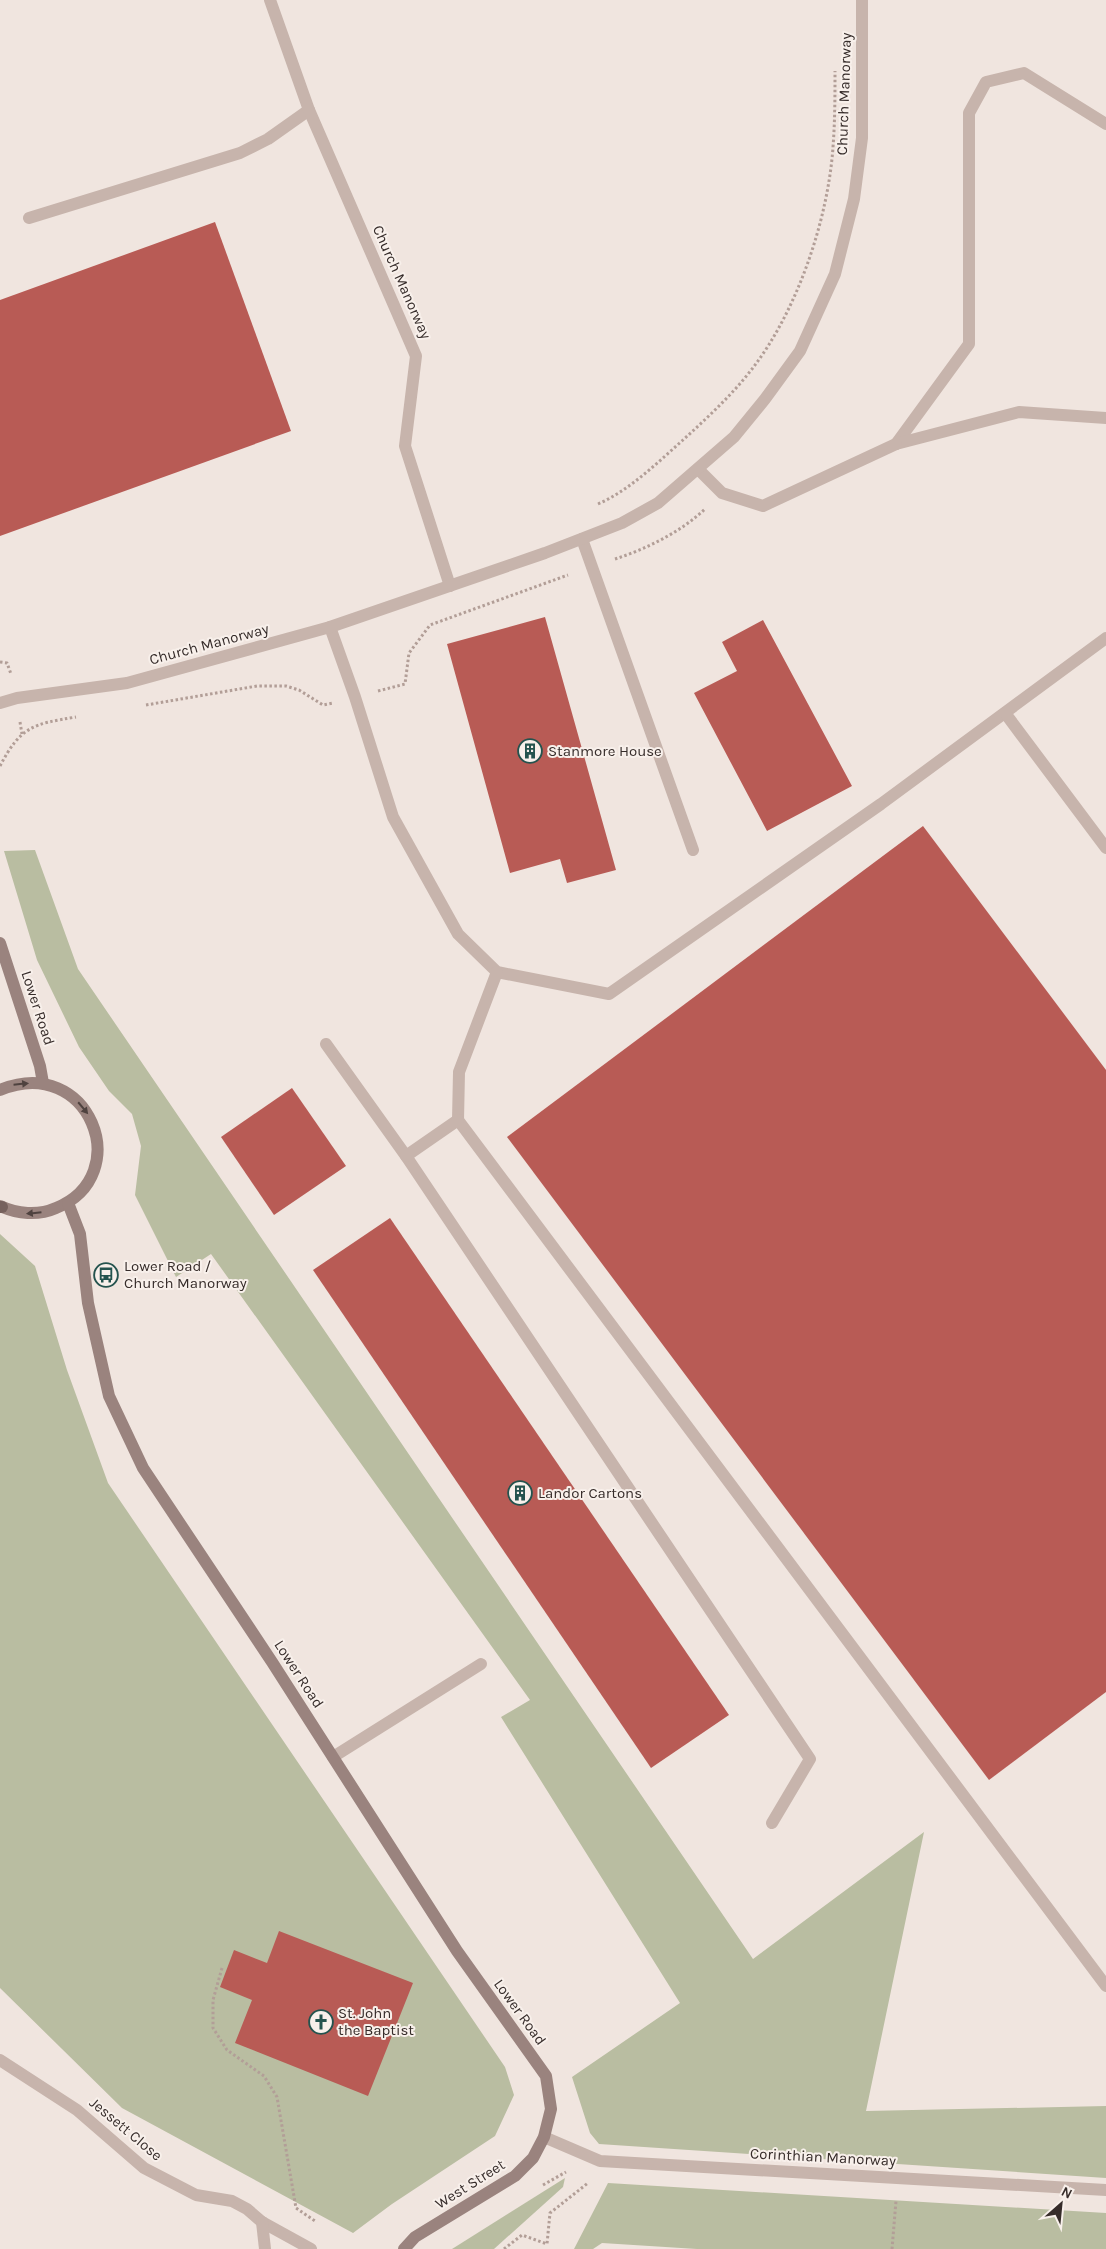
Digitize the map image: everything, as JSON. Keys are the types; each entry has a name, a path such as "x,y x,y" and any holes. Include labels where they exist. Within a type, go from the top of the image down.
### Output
{"street":[{"name":"Church Manorway","path":"270,0 309,110 416,356 405,446 450,586"},
{"name":"Church Manorway","path":"0,703 16,698 127,683 330,627 582,539 622,523 658,503 734,437 800,351 835,274 854,199 862,138 862,0"},
{"path":"896,444 969,344 969,113 986,82 1024,73 1106,124"},
{"path":"29,218 240,153 268,139 309,110"},
{"path":"698,469 722,492 763,506 896,444 1019,412 1106,418"},
{"path":"582,539 693,850"},
{"path":"330,627 358,704 392,816 458,934 496,972 608,994 881,804 1106,638"},
{"path":"1005,713 1106,848"},
{"name":"Lower Road","path":"0,943 40,1066 43,1084"},
{"path":"496,972 459,1072 458,1120 1106,1986"},
{"path":"326,1044 406,1156 810,1759 772,1823"},
{"path":"0,1090 14,1084 43,1084 53,1085 73,1096 88,1113 98,1144 96,1167 85,1187 68,1203 50,1211 27,1214 0,1206"},
{"path":"406,1156 458,1120"},
{"name":"Lower Road","path":"68,1203 80,1234 88,1303 109,1396 143,1468 333,1757 456,1951 546,2076 551,2109 544,2137"},
{"path":"333,1757 481,1664"},
{"name":"Jessett Close","path":"0,2060 77,2110 144,2168 155,2175 196,2195 232,2201 247,2209 262,2222 311,2249"},
{"name":"Corinthian Manorway","path":"544,2137 600,2161 1106,2190"},
{"name":"West Street","path":"404,2249 414,2237 515,2176 533,2158 544,2137"},
{"path":"262,2222 265,2249"}],"path":[{"path":"589,508 615,496 659,462 711,414 752,369 786,316 808,258 828,187 833,147 836,64"},
{"path":"612,560 663,538 694,520"},
{"path":"405,684 409,652 430,625 571,574"},
{"path":"0,662 7,663 9,668"},
{"path":"140,706 257,686 286,686 299,690 323,705"},
{"path":"0,766 12,743 22,734 42,722 82,716"},
{"path":"222,1968 213,2000 213,2028 227,2050 264,2076 278,2097 296,2208 319,2224"},
{"path":"547,2249 550,2213 589,2182"},
{"path":"892,2249 896,2195"},
{"path":"504,2249 522,2235 547,2244"}],"green space":[{"path":"35,850 78,969 753,1959 924,1832 866,2111 1106,2106 1106,2178 599,2144 590,2133 572,2077 680,2003 501,1717 530,1700 211,1254 176,1277 135,1195 141,1146 132,1114 109,1091 79,1047 37,960 4,851"},
{"path":"0,1234 35,1266 67,1370 108,1483 505,2067 514,2095 495,2136 392,2204 353,2233 122,2108 0,1988"},
{"path":"565,2178 563,2187 494,2249 452,2249"},
{"path":"608,2183 1106,2213 1106,2249 697,2249 602,2243 593,2249 574,2249"}],"building":[{"path":"215,222 291,431 0,536 0,300"},
{"name":"Stanmore House","path":"545,617 616,870 567,883 560,859 510,873 447,644"},
{"path":"763,620 852,786 767,831 694,693 737,671 722,642"},
{"path":"923,826 1106,1070 1106,1692 989,1780 507,1137"},
{"path":"292,1088 346,1166 274,1215 221,1137"},
{"name":"Landor Cartons","path":"390,1218 729,1715 651,1768 313,1270"},
{"name":"St. John the Baptist","path":"279,1931 413,1983 368,2096 235,2043 252,2000 220,1987 234,1950 267,1963"}],"place":[{"name":"Stanmore House","path":"530,751"},
{"name":"Lower Road / Church Manorway","path":"106,1275"},
{"name":"Landor Cartons","path":"520,1493"},
{"name":"St. John the Baptist","path":"321,2022"}]}
